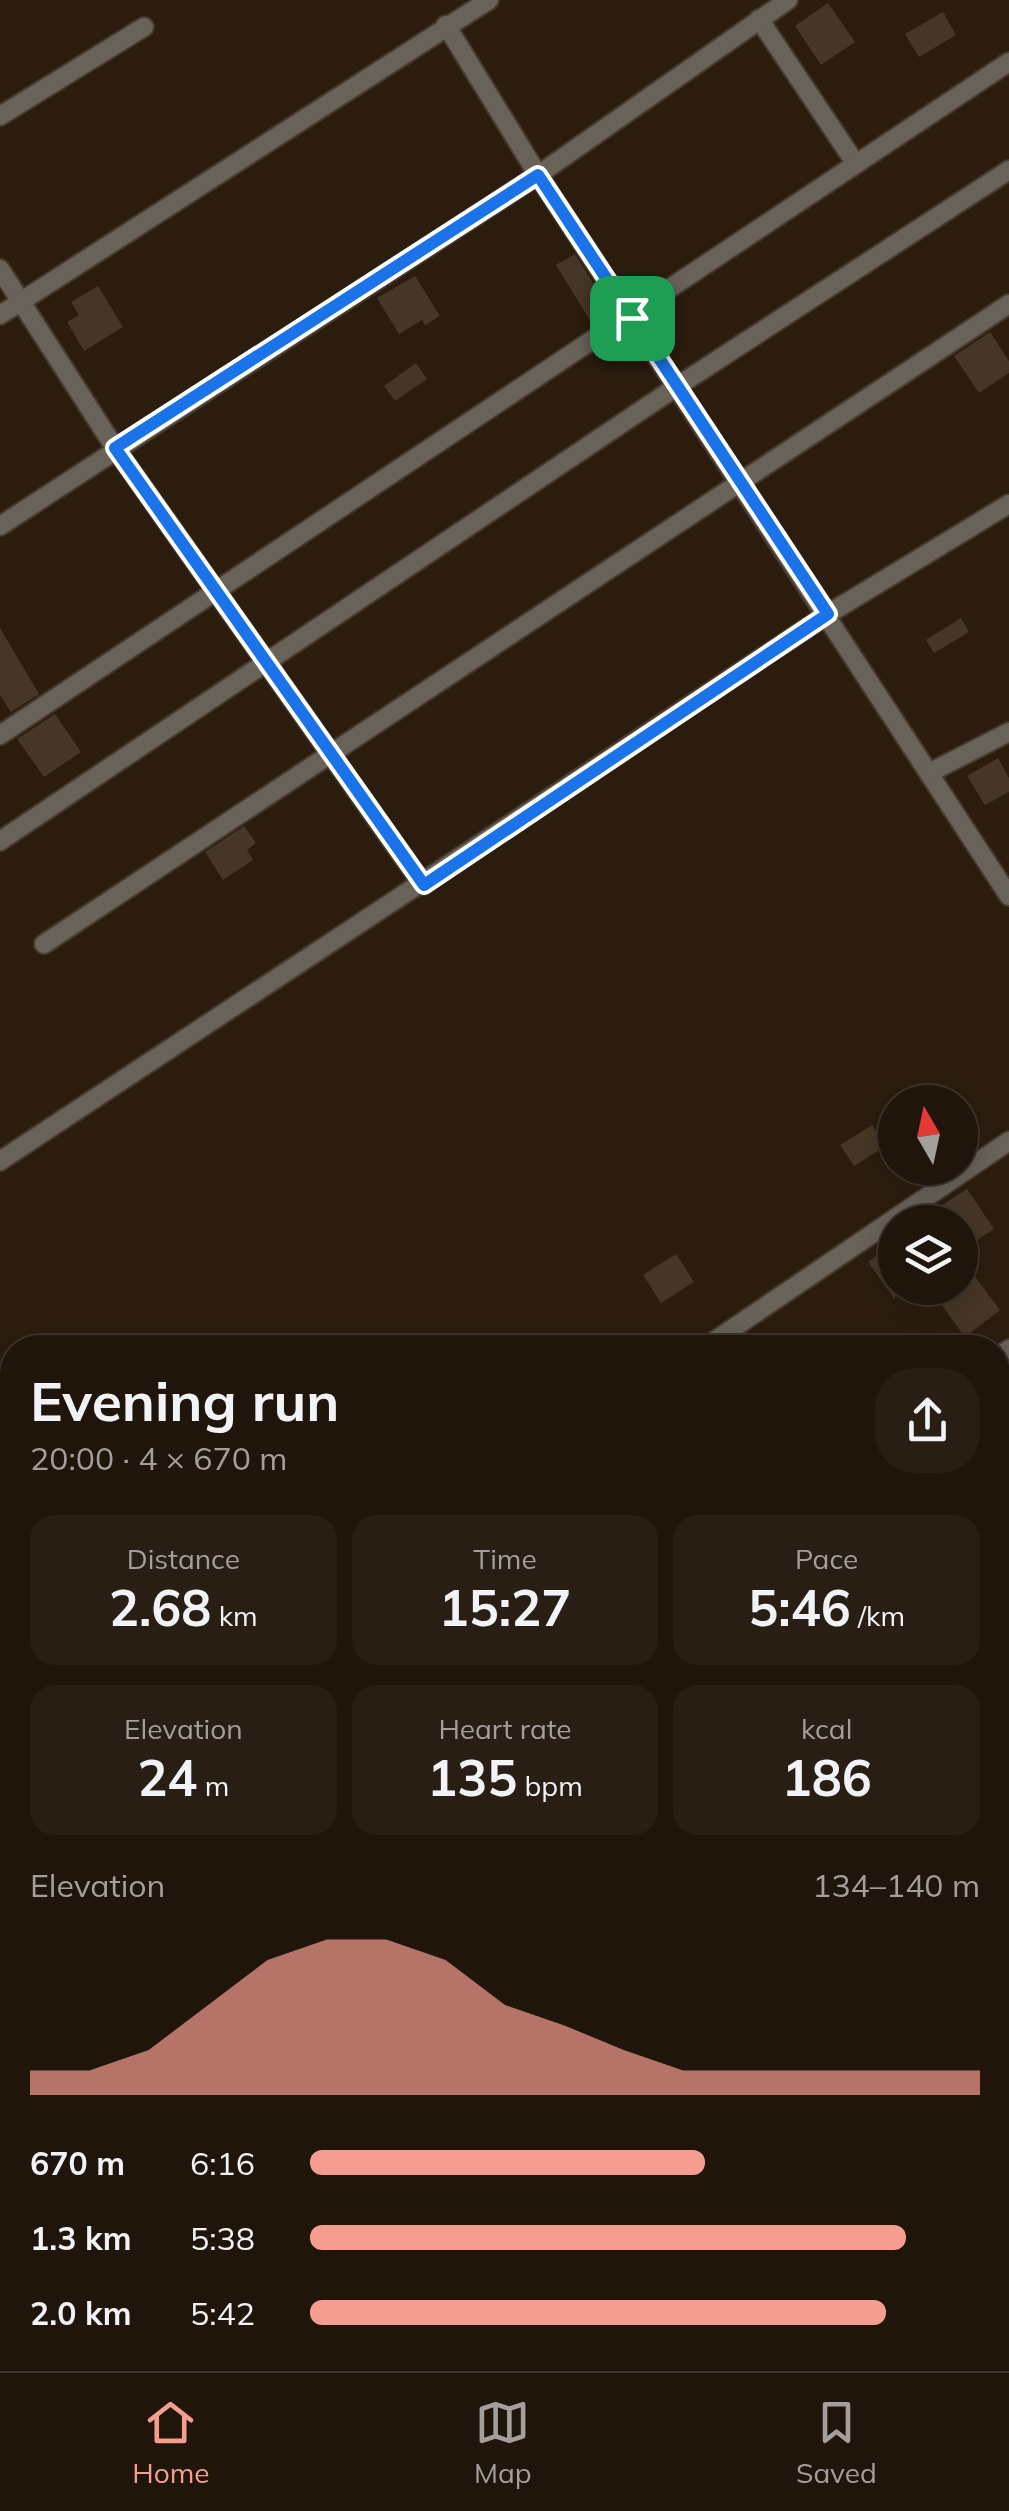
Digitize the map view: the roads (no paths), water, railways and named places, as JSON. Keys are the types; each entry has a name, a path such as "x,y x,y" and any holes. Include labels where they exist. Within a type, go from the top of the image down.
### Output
{"street":[{"path":"0,314 446,24 489,0"},
{"path":"0,526 538,175 788,0"},
{"path":"760,19 856,164"},
{"path":"446,24 538,175 1009,896"},
{"path":"0,116 144,28"},
{"path":"0,735 632,318 1009,62"},
{"path":"0,841 676,387 1009,170"},
{"path":"0,269 115,448 329,757 424,885"},
{"path":"44,944 1009,304"},
{"path":"0,1161 424,885 828,614 1009,504"},
{"path":"929,774 1009,732"},
{"path":"723,1335 1009,1141"}]}
